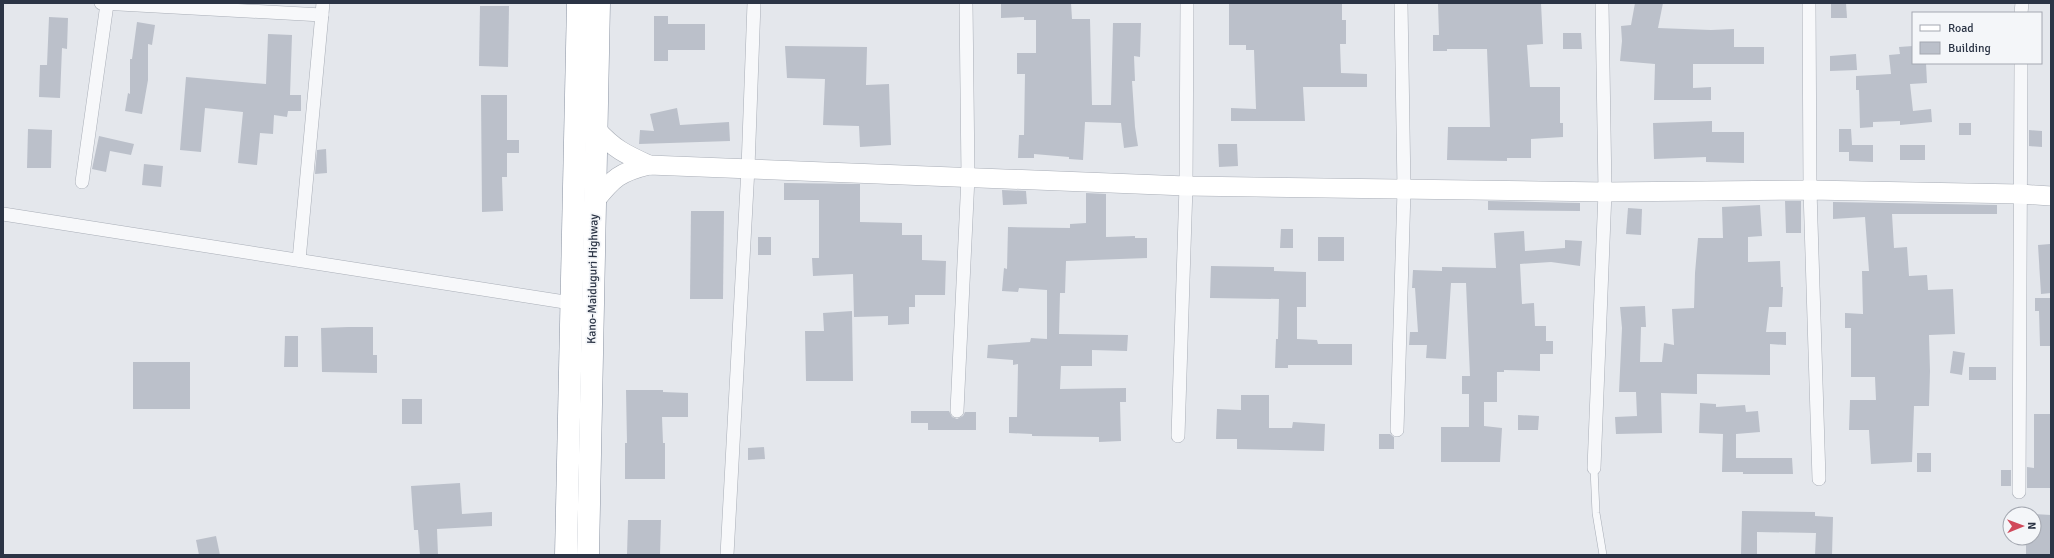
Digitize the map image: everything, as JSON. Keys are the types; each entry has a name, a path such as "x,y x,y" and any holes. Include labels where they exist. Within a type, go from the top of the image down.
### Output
{"highway":[{"name":"Kano-Maiduguri Highway","path":"566,555 578,3"},
{"name":"Kano-Maiduguri Highway","path":"588,555 599,3"}],"street":[{"path":"101,3 323,9 299,260"},
{"path":"727,555 748,168 754,3"},
{"path":"957,411 968,177 966,3"},
{"path":"1178,436 1186,186 1187,3"},
{"path":"1397,430 1404,190 1400,3"},
{"path":"1594,468 1605,192 1602,3"},
{"path":"1809,3 1810,190 1819,478"},
{"path":"82,182 107,4"},
{"path":"2019,492 2021,64"},
{"path":"596,128 614,147 624,154 649,165"},
{"path":"595,201 609,183 627,171 649,165 1186,186 1605,192 1810,190 2020,194 2051,196"},
{"path":"3,214 571,303"}],"lane":[{"path":"1594,468 1596,513 1604,555"}],"building":[{"path":"1001,3 1071,3 1072,19 1090,19 1092,105 1111,105 1113,23 1141,23 1140,57 1134,56 1135,81 1132,81 1135,127 1138,146 1124,148 1121,123 1085,122 1083,160 1069,159 1069,157 1034,154 1034,158 1018,158 1019,135 1024,135 1025,74 1017,74 1017,53 1036,53 1036,20 1024,20 1024,17 1001,18"},
{"path":"1229,3 1342,3 1342,20 1346,20 1346,44 1340,44 1341,73 1367,74 1367,87 1303,87 1305,121 1231,121 1231,108 1256,109 1254,50 1246,50 1246,45 1229,45"},
{"path":"1438,3 1541,3 1543,44 1527,45 1530,87 1560,87 1560,123 1563,123 1563,137 1531,139 1531,158 1507,158 1507,161 1447,160 1448,127 1490,127 1487,49 1447,49 1447,51 1433,51 1433,35 1439,35"},
{"path":"1635,3 1663,3 1658,28 1711,30 1734,29 1734,47 1764,47 1764,64 1693,64 1693,88 1711,87 1711,100 1654,100 1655,64 1620,61 1622,41 1621,26 1631,25"},
{"path":"1831,3 1846,3 1847,18 1831,18"},
{"path":"480,6 509,6 508,67 479,66"},
{"path":"654,16 668,16 668,24 705,24 705,50 668,50 668,61 654,61"},
{"path":"49,17 68,18 67,49 62,48 60,98 39,97 40,65 47,65"},
{"path":"137,22 155,25 152,45 148,44 148,80 142,114 125,111 128,93 130,94 130,59 132,59"},
{"path":"1563,33 1581,33 1582,49 1563,49"},
{"path":"268,34 292,35 290,95 301,95 301,111 288,111 287,117 274,115 273,134 260,133 257,165 238,163 243,112 205,108 201,152 180,150 186,77 266,84"},
{"path":"785,46 867,47 866,85 889,84 891,145 860,147 859,126 823,125 825,79 787,78"},
{"path":"1912,46 1912,64 1926,64 1927,83 1910,84 1913,111 1931,109 1932,122 1900,125 1900,121 1873,122 1873,127 1860,128 1859,90 1856,90 1856,76 1891,74 1889,55 1900,54 1899,47"},
{"path":"1856,54 1857,70 1830,71 1830,56"},
{"path":"481,95 507,95 507,140 519,140 519,153 507,153 507,177 502,177 503,211 482,212"},
{"path":"677,108 680,125 729,122 730,141 639,144 640,130 654,131 650,114"},
{"path":"1712,121 1712,132 1744,132 1744,163 1706,162 1706,157 1654,159 1653,123"},
{"path":"1959,123 1971,123 1971,135 1959,135"},
{"path":"28,129 52,130 51,168 27,168"},
{"path":"1839,129 1851,129 1852,145 1873,145 1873,162 1849,161 1849,152 1839,152"},
{"path":"2029,130 2042,131 2042,147 2029,146"},
{"path":"99,136 134,144 131,155 110,151 106,172 92,169"},
{"path":"1218,144 1237,144 1238,166 1219,167"},
{"path":"1900,145 1925,145 1925,160 1900,160"},
{"path":"326,149 327,173 315,174 317,150"},
{"path":"144,164 163,166 161,187 142,185"},
{"path":"784,183 860,184 860,222 902,223 902,235 922,235 922,260 946,261 945,295 915,295 915,307 909,307 909,324 888,325 888,316 854,317 853,274 813,276 812,258 819,258 819,200 784,200"},
{"path":"1002,190 1026,191 1027,204 1003,205"},
{"path":"1086,193 1106,194 1106,237 1135,236 1135,238 1147,238 1147,258 1066,261 1065,293 1060,293 1059,334 1128,335 1127,351 1092,350 1092,366 1061,366 1060,389 1126,388 1126,402 1120,402 1121,441 1099,442 1099,437 1032,436 1032,434 1009,433 1009,417 1017,417 1018,364 1013,365 1013,360 987,358 988,345 1030,342 1031,338 1047,339 1047,290 1019,288 1018,292 1002,291 1004,268 1007,269 1008,227 1070,228 1070,224 1086,223"},
{"path":"1488,201 1580,203 1580,211 1488,210"},
{"path":"1785,201 1801,201 1801,233 1786,233"},
{"path":"1833,202 1997,205 1997,214 1892,214 1894,248 1907,247 1909,276 1927,275 1928,290 1953,289 1955,334 1929,335 1929,406 1914,406 1912,462 1871,464 1869,430 1849,430 1850,400 1876,400 1875,377 1851,377 1851,328 1845,328 1845,313 1863,314 1862,271 1869,271 1865,217 1833,219"},
{"path":"1760,205 1762,236 1748,237 1748,262 1780,261 1781,287 1783,287 1782,307 1769,307 1766,332 1786,332 1786,345 1770,344 1770,375 1697,374 1697,394 1661,393 1662,433 1616,434 1615,417 1637,416 1636,392 1619,392 1622,328 1620,307 1645,306 1646,327 1641,327 1640,362 1662,362 1664,343 1674,345 1672,309 1694,308 1698,238 1723,238 1722,207"},
{"path":"1628,208 1642,209 1641,235 1626,234"},
{"path":"691,211 724,211 723,299 690,299"},
{"path":"1281,229 1293,229 1293,248 1280,248"},
{"path":"1524,231 1525,251 1565,248 1565,240 1582,241 1580,266 1551,262 1520,264 1522,304 1534,303 1535,326 1546,326 1546,341 1553,341 1553,354 1540,354 1540,371 1504,370 1504,372 1497,372 1497,402 1484,402 1484,426 1502,428 1500,462 1441,462 1441,427 1469,427 1469,394 1462,394 1462,376 1470,376 1466,283 1451,283 1446,359 1426,358 1427,345 1409,345 1410,332 1418,332 1415,288 1412,288 1413,270 1442,271 1442,267 1496,268 1494,233"},
{"path":"758,237 771,237 771,255 758,255"},
{"path":"1318,237 1344,237 1344,261 1318,261"},
{"path":"2050,244 2051,293 2041,294 2038,245"},
{"path":"1211,266 1274,267 1274,271 1306,272 1306,307 1297,307 1297,339 1317,340 1318,344 1352,344 1352,365 1288,365 1288,368 1275,368 1276,339 1278,339 1279,299 1210,298"},
{"path":"2035,298 2051,298 2051,346 2040,346 2039,311 2035,311"},
{"path":"852,311 853,381 806,381 805,331 824,331 823,313"},
{"path":"373,327 373,355 377,355 377,373 322,372 321,328"},
{"path":"285,336 298,336 298,367 284,367"},
{"path":"1953,351 1965,353 1962,375 1950,373"},
{"path":"133,362 190,362 190,409 133,409"},
{"path":"1969,367 1996,367 1996,380 1969,380"},
{"path":"626,390 663,390 663,392 688,393 688,417 662,417 663,443 665,443 665,479 625,479 625,443 627,443"},
{"path":"1241,395 1269,395 1269,428 1292,428 1293,422 1325,424 1324,451 1237,449 1237,439 1216,439 1217,409 1241,410"},
{"path":"402,399 422,399 422,424 402,424"},
{"path":"1700,403 1716,404 1716,407 1745,405 1746,412 1758,411 1760,432 1736,434 1736,458 1792,458 1793,474 1743,474 1743,472 1722,472 1723,434 1699,433"},
{"path":"911,411 949,411 952,417 957,419 963,416 965,412 976,412 976,430 928,430 928,423 911,423"},
{"path":"2034,414 2051,414 2051,488 2027,488 2027,467 2034,468"},
{"path":"1518,415 1539,416 1538,430 1518,430"},
{"path":"1379,434 1390,434 1394,437 1394,449 1379,449"},
{"path":"764,447 765,459 748,460 748,448"},
{"path":"1917,453 1931,453 1931,472 1917,472"},
{"path":"2001,470 2011,470 2011,486 2001,486"},
{"path":"460,483 462,514 492,512 492,526 437,529 438,555 420,555 418,530 414,530 411,486"},
{"path":"1742,511 1815,512 1815,516 1833,517 1832,555 1815,555 1816,533 1757,532 1757,555 1741,555"},
{"path":"2042,514 2051,515 2051,555 2026,555 2026,546 2042,546"},
{"path":"628,520 661,520 660,555 627,555"},
{"path":"216,536 220,555 199,555 196,540"}]}
